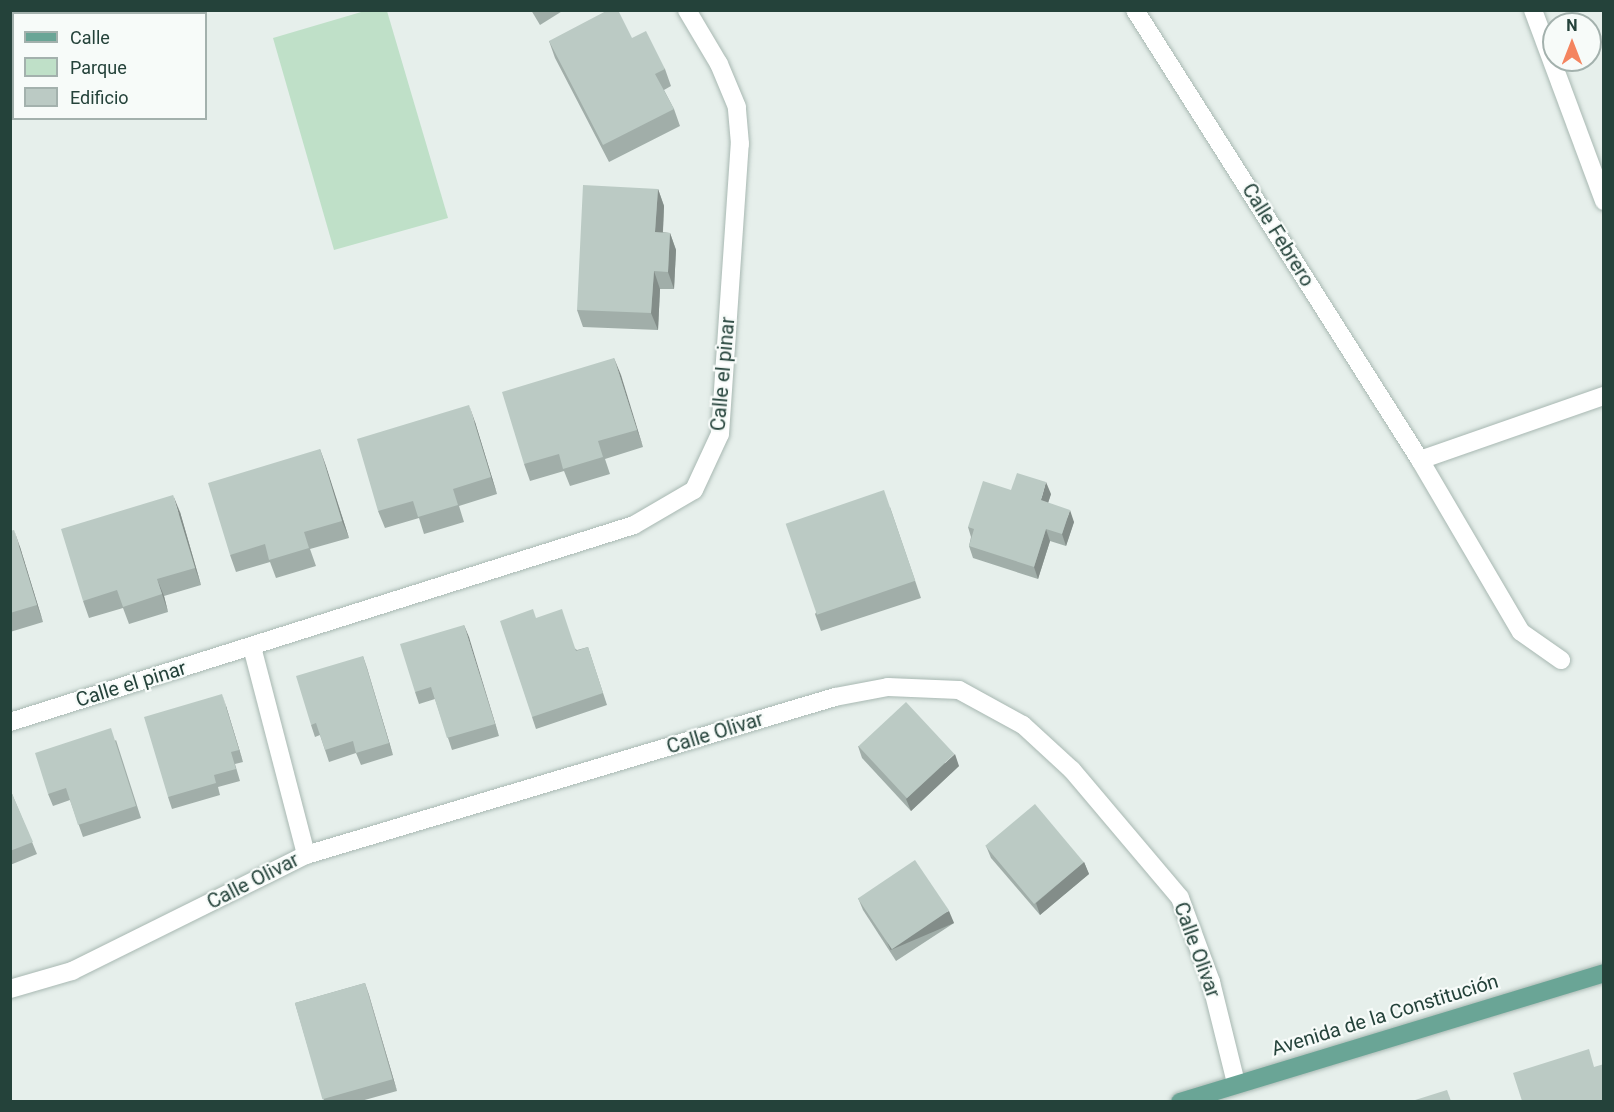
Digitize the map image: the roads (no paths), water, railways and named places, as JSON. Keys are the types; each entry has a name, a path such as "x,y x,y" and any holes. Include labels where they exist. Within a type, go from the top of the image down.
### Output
{"main road":[{"name":"Avenida de la Constitución","path":"1180,1101 1604,973"}],"street":[{"name":"Calle el pinar","path":"10,722 634,525 694,490 720,434 741,144 737,107 719,64 687,10"},
{"name":"Calle Febrero","path":"1135,10 1420,460 1521,632 1561,660"},
{"path":"1533,10 1604,201"},
{"path":"1420,460 1604,396"},
{"path":"252,647 306,855"},
{"name":"Calle Olivar","path":"10,989 72,971 306,855 835,697 888,687 959,690 1023,725 1072,770 1180,898 1211,982 1236,1083"}]}
